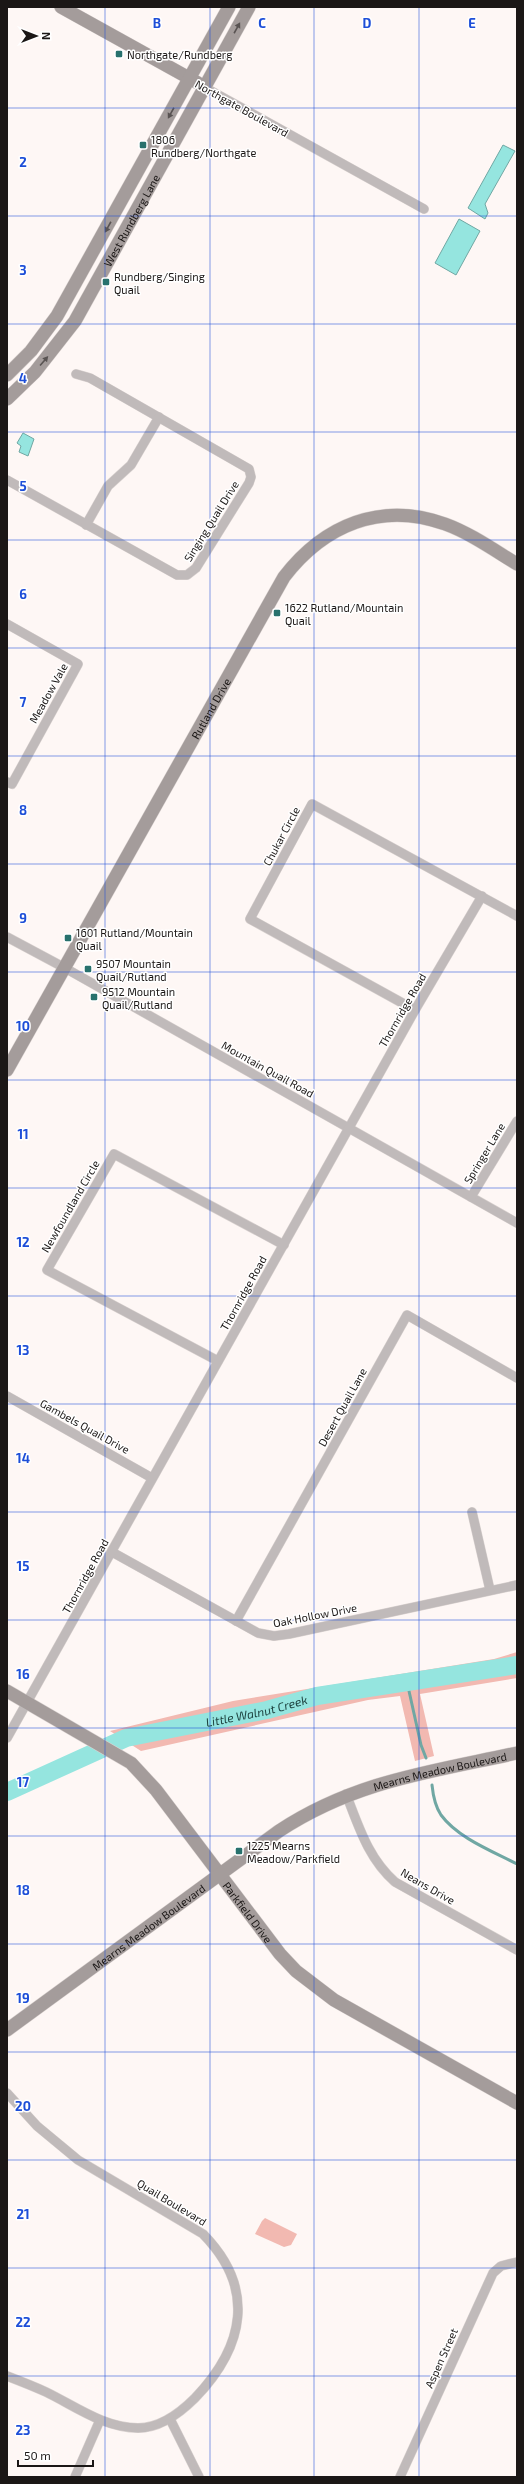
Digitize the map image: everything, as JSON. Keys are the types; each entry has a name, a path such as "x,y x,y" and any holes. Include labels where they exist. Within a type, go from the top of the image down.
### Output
{"street":[{"name":"Northgate Boulevard","path":"61,7 424,209"},
{"name":"West Rundberg Lane","path":"7,375 31,351 57,316 229,7"},
{"name":"West Rundberg Lane","path":"7,399 56,348 87,299 249,7"},
{"path":"72,290 87,299"},
{"name":"Singing Quail Drive","path":"7,480 177,575 187,575 196,568 249,483 250,472 242,463 90,378 76,374"},
{"path":"86,525 108,486 130,465 159,417"},
{"name":"Rutland Drive","path":"7,1070 284,577 311,547 326,536 354,522 381,516 412,516 446,524 517,564"},
{"name":"Meadow Vale","path":"7,624 78,664 9,783"},
{"name":"Chukar Circle","path":"415,1010 250,919 312,804 517,916"},
{"name":"Thornridge Road","path":"7,1738 28,1703 152,1478 415,1010 482,896"},
{"name":"Mountain Quail Road","path":"7,937 65,968 517,1223"},
{"name":"Springer Lane","path":"471,1197 517,1120"},
{"name":"Newfoundland Circle","path":"218,1361 47,1270 114,1154 284,1245"},
{"name":"Desert Quail Lane","path":"236,1621 407,1315 517,1378"},
{"name":"Gambels Quail Drive","path":"7,1396 152,1478"},
{"path":"472,1512 490,1590"},
{"name":"Oak Hollow Drive","path":"112,1552 258,1633 282,1635 517,1585"},
{"name":"Parkfield Drive","path":"7,1691 131,1763 156,1790 280,1954 314,1986 334,2000 517,2102"},
{"name":"Mearns Meadow Boulevard","path":"7,2030 298,1818 346,1794 387,1781 517,1753"},
{"name":"Neans Drive","path":"346,1794 365,1844 384,1872 396,1882 517,1950"},
{"name":"Quail Boulevard","path":"7,2093 37,2126 78,2160 189,2224 217,2248 226,2262 235,2282 239,2302 238,2323 233,2343 211,2382 183,2411 170,2419 139,2428 100,2420 46,2392 7,2376"},
{"name":"Aspen Street","path":"400,2477 493,2273 501,2266 517,2262"},
{"path":"170,2419 199,2477"},
{"path":"75,2477 100,2420"}],"shaded area":[{"path":"517,1652 517,1678 420,1694 434,1756 415,1761 400,1696 368,1700 141,1751 110,1731 233,1701 494,1659"},
{"path":"265,2218 297,2234 291,2245 284,2247 255,2234"}],"water":[{"path":"503,145 515,151 485,204 488,213 485,219 468,208"},
{"path":"459,219 480,231 456,275 435,263"},
{"path":"23,433 34,439 28,456 19,452 21,446 17,443"}],"waterway":[{"name":"Little Walnut Creek","path":"7,1792 126,1738 267,1710 317,1696 517,1665"},
{"path":"407,1682 421,1745 426,1758"},
{"path":"432,1785 437,1808 448,1823 457,1831 476,1843 517,1864"}],"place":[{"name":"Northgate/Rundberg","path":"119,54"},
{"name":"1806 Rundberg/Northgate","path":"143,145"},
{"name":"Rundberg/Singing Quail","path":"106,282"},
{"name":"1622 Rutland/Mountain Quail","path":"277,613"},
{"name":"1601 Rutland/Mountain Quail","path":"68,938"},
{"name":"9507 Mountain Quail/Rutland","path":"88,969"},
{"name":"9512 Mountain Quail/Rutland","path":"94,997"},
{"name":"1225 Mearns Meadow/Parkfield","path":"239,1851"}]}
